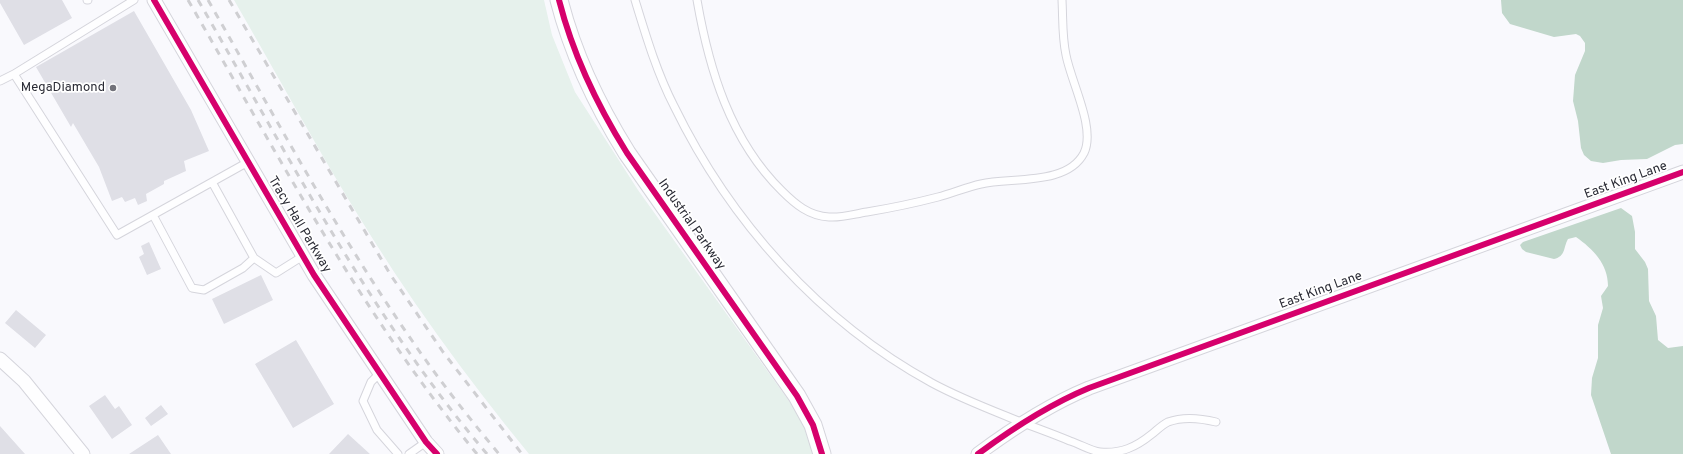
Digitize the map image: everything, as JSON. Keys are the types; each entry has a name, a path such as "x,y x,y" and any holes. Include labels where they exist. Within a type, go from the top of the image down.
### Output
{"street":[{"name":"Tracy Hall Parkway","path":"154,0 303,256 426,442 437,454"},
{"name":"Industrial Parkway","path":"559,0 586,79 612,128 627,153 797,396 813,425 822,454"},
{"name":"East King Lane","path":"978,454 1021,423 1048,406 1089,388 1683,172"},
{"path":"0,359 24,381 84,454"}],"lane":[{"path":"0,81 14,74 134,0"},
{"path":"635,0 658,69 686,132 728,199 775,257 795,279 834,315 892,358 950,393 1095,452 1113,453 1134,450 1166,423 1196,418 1216,422"},
{"path":"697,0 714,71 727,110 744,142 765,172 798,206 812,214 835,217 905,205 980,184 1040,177 1061,172 1074,165 1084,152 1088,133 1066,56 1062,0"},
{"path":"14,74 117,235 248,162"},
{"path":"212,182 254,258 276,273 303,256"},
{"path":"152,215 192,288 204,290 243,268 254,258"},
{"path":"380,373 370,382 363,401 377,430 398,454"},
{"path":"409,454 426,442"}],"shaded area":[{"path":"234,0 544,0 552,35 575,92 638,190 796,411 807,431 814,454 529,454 505,425 436,334 393,271 308,130"},
{"path":"1501,0 1683,0 1683,144 1675,145 1647,159 1621,160 1603,163 1591,161 1584,155 1581,148 1578,121 1573,101 1575,75 1585,51 1585,43 1580,36 1576,34 1554,37 1510,24 1502,13"},
{"path":"1621,208 1632,216 1635,232 1635,249 1645,262 1648,269 1649,301 1656,316 1658,340 1668,348 1683,346 1683,454 1611,454 1591,395 1592,378 1598,358 1598,325 1603,308 1601,296 1608,286 1602,264 1594,252 1576,237 1568,239 1561,256 1554,259 1526,252 1520,245 1523,242"}],"building":[{"path":"0,0 62,0 72,18 24,45 0,3"},
{"name":"MegaDiamond","path":"134,11 191,110 209,151 184,161 186,171 164,181 164,184 146,194 147,201 138,205 135,198 125,202 122,197 112,201 99,167 73,123 71,127 36,67"},
{"path":"149,242 161,269 147,275 139,257 144,254 141,246"},
{"path":"261,275 273,300 224,324 212,299"},
{"path":"16,310 46,335 35,348 5,323"},
{"path":"296,340 334,404 293,428 255,364"},
{"path":"105,395 115,409 119,406 132,425 112,439 89,406"},
{"path":"161,405 168,414 151,426 145,418"},
{"path":"0,426 25,454 0,454"},
{"path":"348,434 370,454 329,454"},
{"path":"158,435 171,454 129,454"}],"railway":[{"path":"188,0 323,233 359,290 435,401 477,454"},
{"path":"198,0 298,175 368,291 406,348 445,402 487,454"},
{"path":"208,0 358,259 433,370 465,413 499,454"},
{"path":"229,0 390,274 443,352 522,454"}],"cycle path":[{"path":"154,0 314,275 426,442 437,454"},
{"path":"559,0 571,40 587,79 616,135 627,153 797,396 813,425 822,454"},
{"path":"978,454 1031,418 1059,402 1089,388 1683,172"}],"place":[{"name":"MegaDiamond","path":"113,88"}]}
